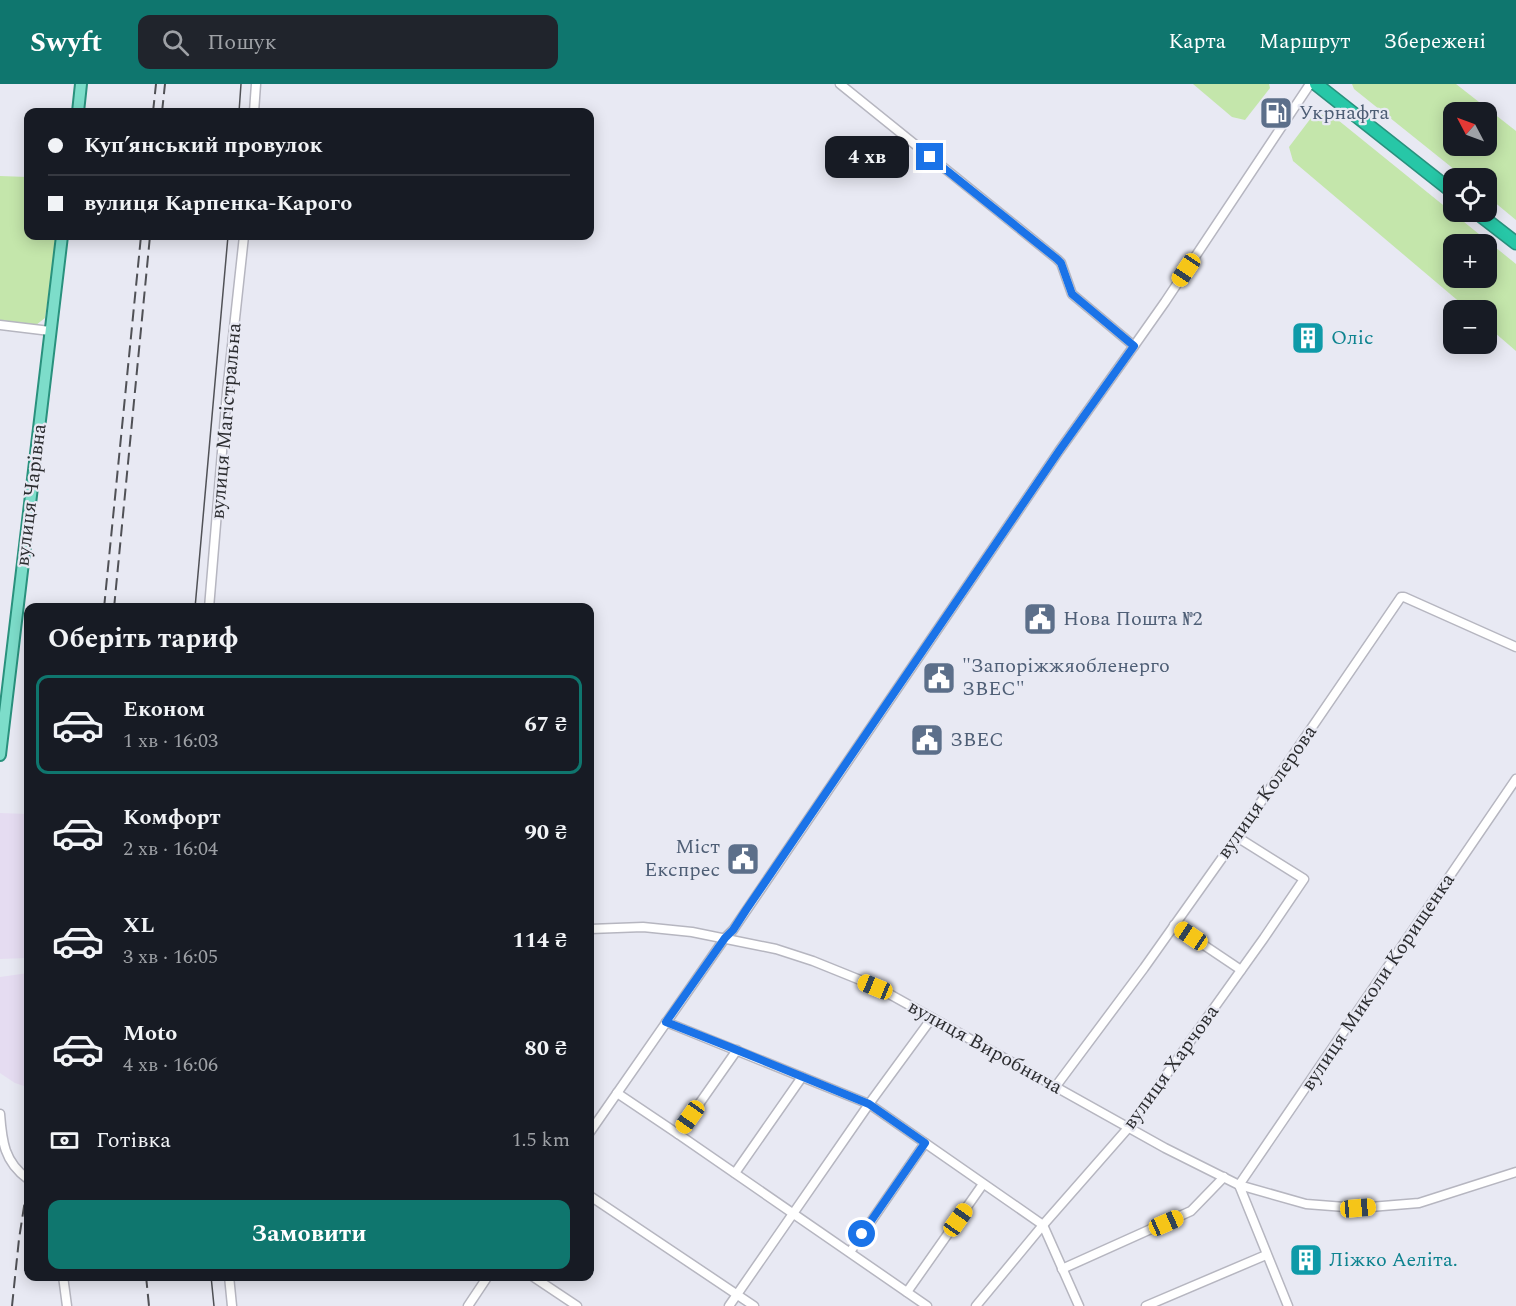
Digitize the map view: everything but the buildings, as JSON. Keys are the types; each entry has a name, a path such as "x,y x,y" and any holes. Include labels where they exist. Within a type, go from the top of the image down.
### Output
{"highway":[{"path":"1317,84 1443,184"},
{"path":"1489,222 1516,243"}],"main road":[{"path":"78,108 81,84"},
{"name":"вулиця Чарівна","path":"0,755 61,240"}],"street":[{"path":"254,108 256,84"},
{"path":"840,84 1057,259 1061,263 1072,294 1134,346"},
{"path":"594,1126 725,938 733,930 1059,451 1165,302 1310,84"},
{"name":"вулиця Магістральна","path":"209,603 227,392 244,240"},
{"path":"0,325 50,331"},
{"name":"вулиця Колерова","path":"1056,1086 1237,837 1401,597 1516,647"},
{"name":"вулиця Миколи Корищенка","path":"1239,1185 1516,779"},
{"name":"вулиця Харчова","path":"976,1306 1129,1127 1304,879 1237,837"},
{"path":"1174,925 1241,970"},
{"name":"вулиця Виробнича","path":"594,929 643,927 692,932 776,949 813,961 875,987 1173,1152 1239,1185 1306,1204 1358,1208 1419,1203 1516,1172"},
{"path":"729,1306 869,1104 932,1018"},
{"path":"666,1022 869,1104 1043,1226 1079,1306"},
{"path":"678,1134 737,1050"},
{"path":"735,1173 801,1077"},
{"path":"617,1093 927,1306"},
{"path":"0,1114 2,1138 8,1157 18,1172 24,1176"},
{"path":"850,1252 925,1143"},
{"path":"1062,1269 1191,1211 1224,1177"},
{"path":"907,1292 983,1184"},
{"path":"1239,1185 1288,1306"},
{"path":"594,1199 754,1306"},
{"path":"1146,1306 1266,1255"},
{"path":"64,1281 67,1306"},
{"path":"230,1281 232,1306"},
{"path":"468,1306 485,1281"},
{"path":"540,1281 577,1306"}],"shaded area":[{"path":"0,813 24,814 24,958 0,959"},
{"path":"24,974 24,1086 0,1073 0,977"}],"green space":[{"path":"1193,84 1269,84 1270,88 1245,120 1232,117"},
{"path":"1352,84 1456,84 1479,102 1443,102 1443,156 1497,156 1497,116 1516,131 1516,220 1497,204 1497,168 1453,168 1354,89"},
{"path":"1314,114 1333,116 1443,205 1443,222 1464,222 1479,234 1443,234 1443,288 1293,161 1289,147"},
{"path":"0,176 24,177 24,240 56,240 45,318 36,325 0,320"},
{"path":"1497,249 1516,264 1516,351 1497,335 1497,300 1457,300 1443,288 1497,288"}],"tram line":[{"path":"239,108 241,84"},
{"path":"195,603 228,240"},
{"path":"212,1281 214,1306"}],"railway":[{"path":"153,108 156,84"},
{"path":"162,108 165,84"},
{"path":"104,603 141,240"},
{"path":"114,603 150,240"},
{"path":"12,1306 24,1207"},
{"path":"146,1281 149,1306"}],"place":[{"name":"Укрнафта","path":"1276,113"},
{"name":"Оліс","path":"1308,338"},
{"name":"Нова Пошта №2","path":"1040,619"},
{"name":"\"Запоріжжяобленерго ЗВЕС\"","path":"939,678"},
{"name":"ЗВЕС","path":"927,740"},
{"name":"Мiст Експрес","path":"743,859"},
{"name":"Ліжко Аеліта.","path":"1306,1260"}],"route":[{"path":"862,1234 925,1143 869,1104 666,1022 733,930 1059,451 1134,346 1072,294 1061,263 1057,259 930,157"}]}
